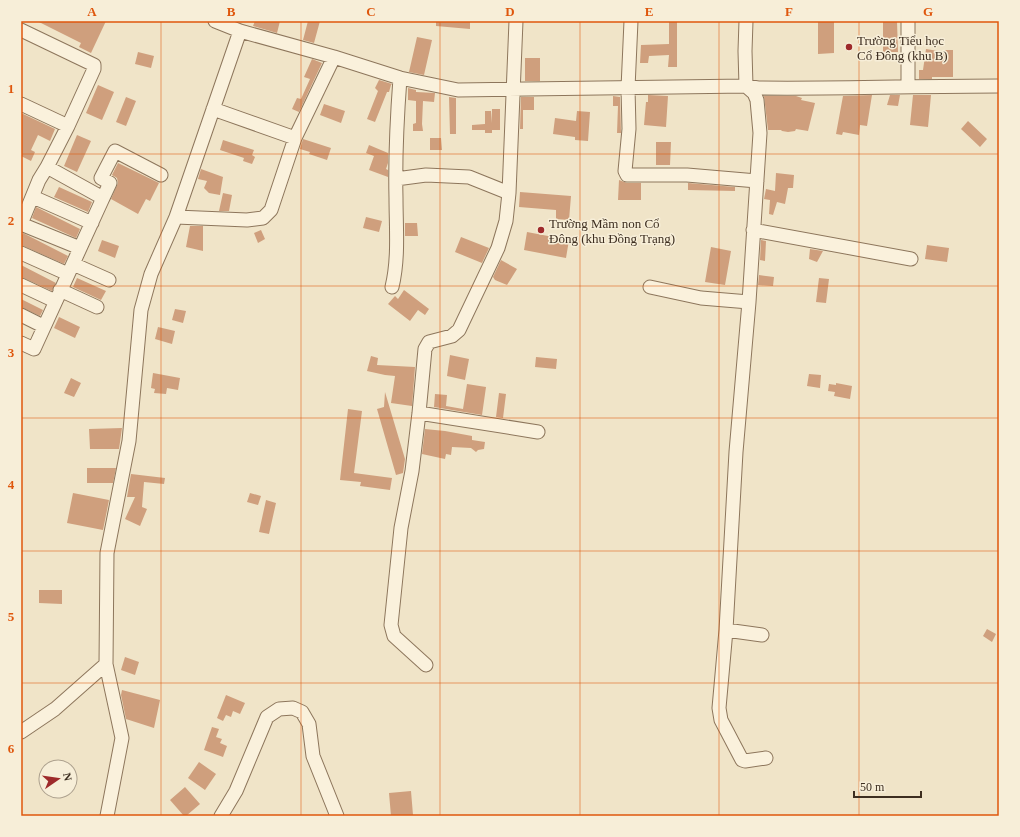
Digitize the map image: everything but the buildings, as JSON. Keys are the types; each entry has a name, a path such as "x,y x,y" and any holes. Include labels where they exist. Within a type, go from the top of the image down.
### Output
{"street":[{"path":"216,21 240,31 400,78 458,90 746,86 758,88 839,89 908,86 999,86"},
{"path":"426,665 394,636 391,625 400,528 412,471 425,349 427,344 433,340 457,334 498,248 506,221 509,193 512,89 516,21"},
{"path":"631,21 628,88 629,129 625,171 627,175 687,175 757,181"},
{"path":"746,21 746,86 754,93 757,100 760,133 749,302 736,452 726,630 719,708 721,720 742,760 745,762 766,758"},
{"path":"908,21 908,86"},
{"path":"21,30 94,65 94,69 68,126 39,180 34,197 21,224 80,248"},
{"path":"107,816 122,738 106,664 107,553 129,441 141,310 151,274 176,217 240,31"},
{"path":"176,217 247,220 266,216 271,210 295,138 334,58"},
{"path":"392,287 395,270 396,179 400,78"},
{"path":"21,104 68,126"},
{"path":"213,109 295,138"},
{"path":"21,342 34,349 110,183 101,178 115,151 161,175"},
{"path":"47,167 103,198"},
{"path":"396,179 426,175 469,177 509,193"},
{"path":"34,197 92,223"},
{"path":"753,230 911,259"},
{"path":"21,253 109,280"},
{"path":"21,285 97,307"},
{"path":"650,287 700,298 749,302"},
{"path":"21,315 44,326"},
{"path":"419,413 538,432"},
{"path":"726,630 762,635"},
{"path":"21,732 55,709 106,664"},
{"path":"221,816 236,791 266,717 279,709 293,708 302,712 309,724 313,756 337,816"}],"place":[{"name":"Trường Tiểu học Cổ Đông (khu B)","path":"849,47"},
{"name":"Trường Mầm non Cổ Đông (khu Đồng Trạng)","path":"541,230"}]}
